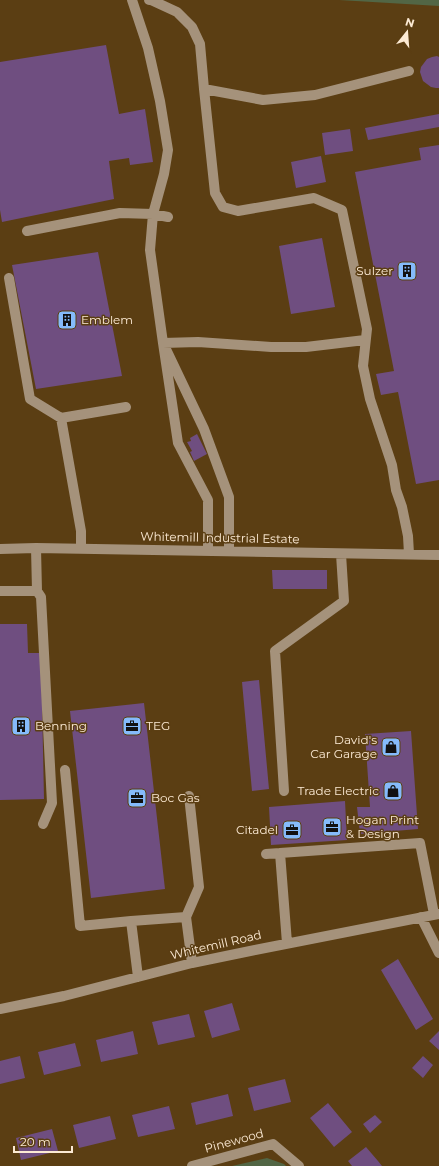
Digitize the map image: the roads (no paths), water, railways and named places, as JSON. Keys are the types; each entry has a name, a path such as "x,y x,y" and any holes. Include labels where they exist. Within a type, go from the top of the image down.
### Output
{"street":[{"path":"132,0 150,55 160,101 168,150 164,174 153,214 150,250 178,443 208,500 208,551"},
{"path":"149,0 177,12 192,27 200,44 215,193 224,207 238,211 314,198 342,210 367,329 362,366 370,399 392,465 396,490 402,507 408,536 409,554"},
{"path":"204,89 263,100 315,95 409,71"},
{"path":"28,231 120,213 153,214 168,217"},
{"path":"9,278 30,398 61,418 126,407"},
{"path":"163,343 198,342 271,347 306,347 365,340"},
{"path":"163,343 204,429 229,497 229,551"},
{"path":"61,418 82,549"},
{"name":"Whitemill Industrial Estate","path":"0,548 439,555"},
{"path":"36,548 36,591 41,597 52,803 43,824"},
{"path":"284,791 276,651 344,601 341,554"},
{"path":"0,591 36,591"},
{"path":"65,770 80,926 186,917"},
{"path":"189,796 199,887 186,917 192,963"},
{"path":"266,854 420,843 437,914"},
{"path":"280,853 287,943"},
{"name":"Whitemill Road","path":"0,1010 64,996 192,963 437,914"},
{"path":"420,917 439,953"},
{"path":"131,921 138,977"},
{"name":"Pinewood","path":"192,1166 273,1144 299,1166"}],"place":[{"name":"Sulzer","path":"407,271"},
{"name":"Emblem","path":"67,320"},
{"name":"Benning","path":"21,726"},
{"name":"TEG","path":"132,726"},
{"name":"David's Car Garage","path":"391,747"},
{"name":"Trade Electric","path":"393,791"},
{"name":"Boc Gas","path":"137,798"},
{"name":"Hogan Print & Design","path":"332,827"},
{"name":"Citadel","path":"292,830"}]}
